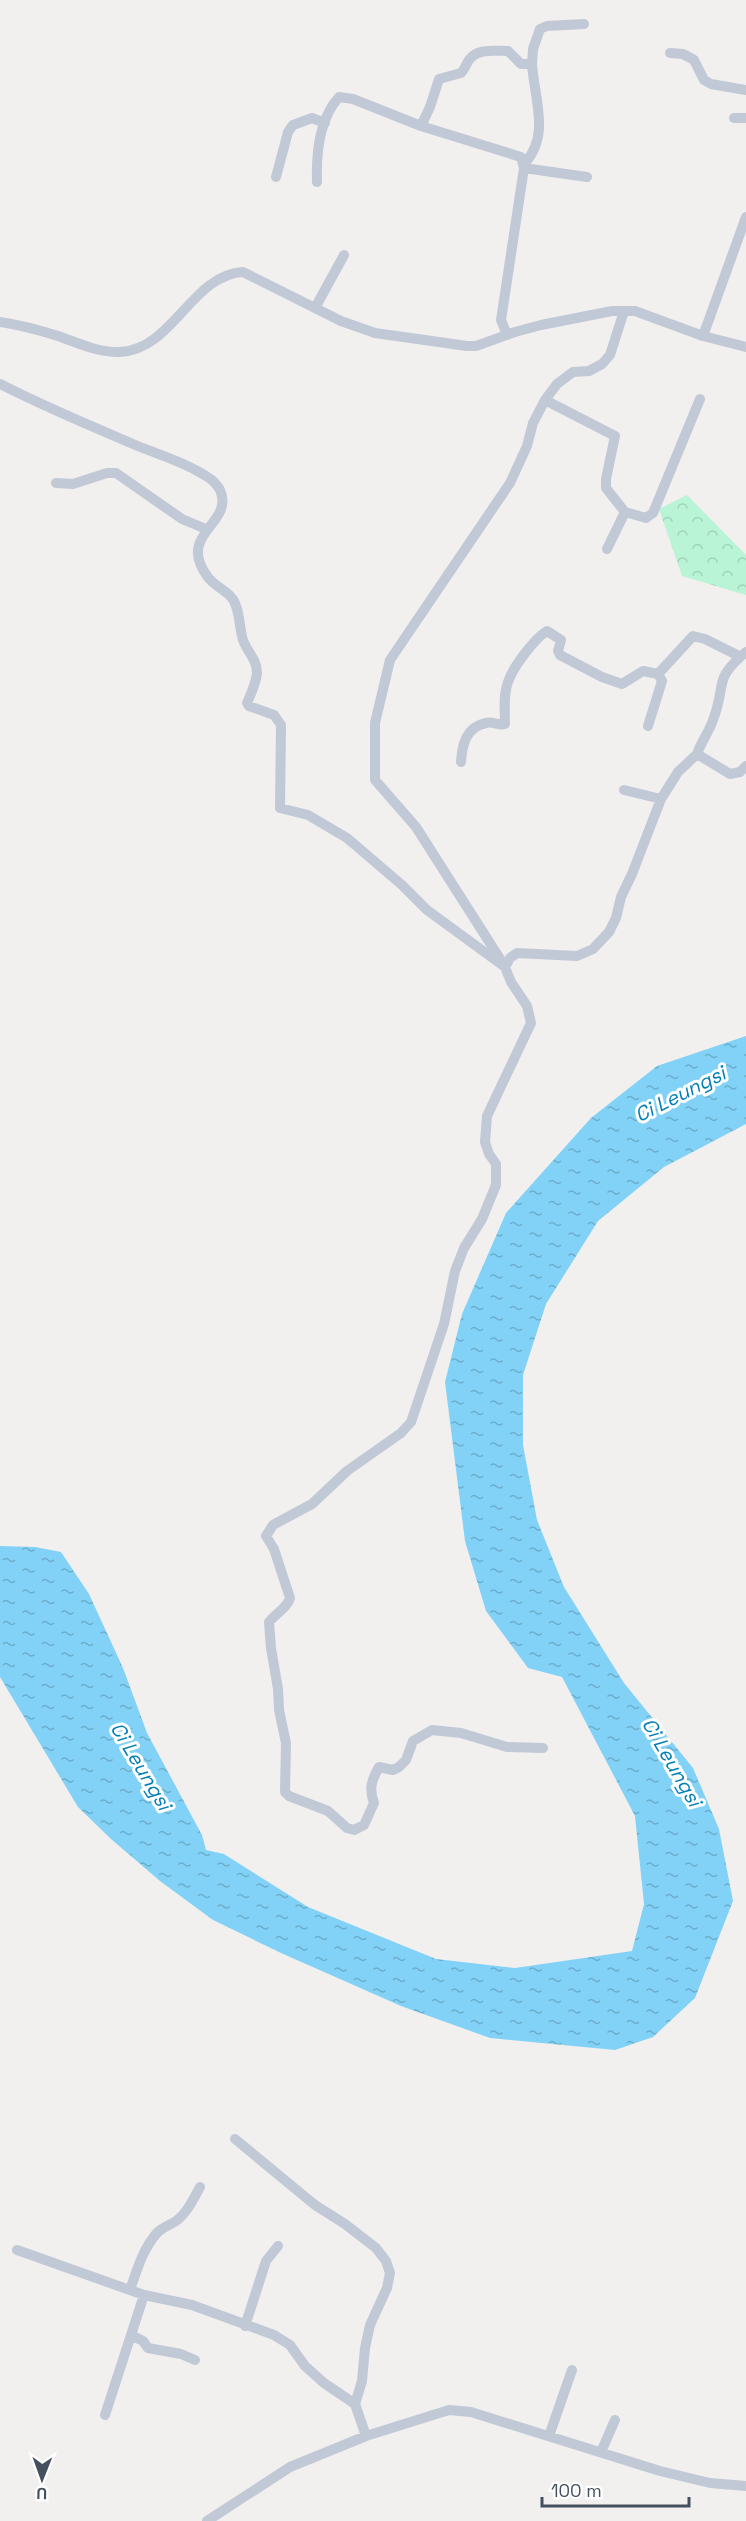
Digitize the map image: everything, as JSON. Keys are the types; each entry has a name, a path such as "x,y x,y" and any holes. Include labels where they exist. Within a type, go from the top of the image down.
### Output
{"street":[{"path":"524,166 537,141 541,119 532,64 533,49 540,29 547,26 584,24"},
{"path":"421,126 439,79 461,73 475,54 483,51 508,51 521,64 532,64"},
{"path":"670,53 683,54 694,60 704,80 711,84 746,90"},
{"path":"317,182 318,146 331,106 339,97 353,99 421,126 521,157 524,166 501,320 507,335"},
{"path":"276,177 288,132 293,125 312,118 325,123"},
{"path":"734,118 746,118"},
{"path":"524,166 587,177"},
{"path":"703,336 746,218"},
{"path":"315,308 344,255"},
{"path":"0,322 22,326 100,351 136,350 166,329 207,288 231,272 243,272 356,328 396,337 476,346 542,325 612,311 635,311 703,336 746,347"},
{"path":"543,1748 507,1747 461,1733 432,1730 413,1741 406,1761 399,1767 393,1770 379,1767 373,1777 370,1791 374,1803 364,1825 354,1830 347,1828 328,1811 289,1796 285,1792 286,1743 279,1710 269,1622 276,1612 287,1605 290,1598 274,1549 266,1536 267,1531 273,1525 312,1504 347,1471 401,1433 411,1422 444,1324 455,1271 464,1248 482,1219 495,1185 496,1164 485,1142 488,1116 531,1023 527,1006 511,982 505,967 416,827 375,780 375,723 390,660 510,483 527,446 533,423 545,400 557,384 573,372 589,371 602,364 610,356 624,311"},
{"path":"0,384 135,445 179,462 213,481 222,494 222,509 218,517 206,529 199,542 198,552 204,572 209,579 231,597 246,648 254,659 257,672 247,703 252,708 274,716 281,725 280,808 308,815 347,838 402,885 427,910 505,967"},
{"path":"545,400 582,420 614,433 615,440 606,488 625,512 646,518 652,513 700,399"},
{"path":"56,483 74,484 106,474 116,474 182,519 206,529"},
{"path":"607,549 625,512"},
{"path":"461,762 462,743 474,728 487,722 505,724 507,682 526,651 540,635 548,631 561,640 558,651 560,655 616,683 626,683 643,671 658,674 662,681 648,726"},
{"path":"505,967 510,958 517,953 577,956 593,949 609,932 660,799 678,772 697,754 716,712 722,677 744,654 693,636 658,674"},
{"path":"697,754 730,774 740,772 746,766"},
{"path":"624,790 660,799"},
{"path":"235,2139 315,2205 376,2248 386,2261 390,2273 387,2288 370,2325 362,2381 355,2404"},
{"path":"130,2290 142,2255 149,2243 162,2228 176,2221 200,2187"},
{"path":"245,2326 266,2261 278,2246"},
{"path":"17,2250 144,2295 192,2305 274,2335 290,2345 311,2372 355,2404 366,2436"},
{"path":"105,2415 144,2295"},
{"path":"131,2335 143,2340 148,2348 181,2354 195,2360"},
{"path":"549,2436 572,2370"},
{"path":"207,2521 290,2467 366,2436 449,2410 471,2412 669,2474 711,2483 746,2486"},
{"path":"601,2452 615,2420"}],"green space":[{"path":"687,495 746,555 746,595 682,576 659,509"}],"water":[{"name":"Ci Leungsi","path":"746,1036 746,1124 664,1167 598,1221 546,1304 523,1375 523,1445 537,1520 564,1587 624,1683 693,1768 719,1829 733,1901 695,1998 653,2037 615,2050 490,2038 401,2006 213,1920 160,1881 78,1807 0,1677 0,1546 35,1547 61,1552 89,1594 123,1668 147,1733 202,1835 206,1850 224,1854 308,1907 436,1959 515,1968 632,1951 644,1904 635,1816 562,1677 528,1668 486,1611 465,1541 445,1382 462,1314 506,1213 591,1118 657,1066"}]}
